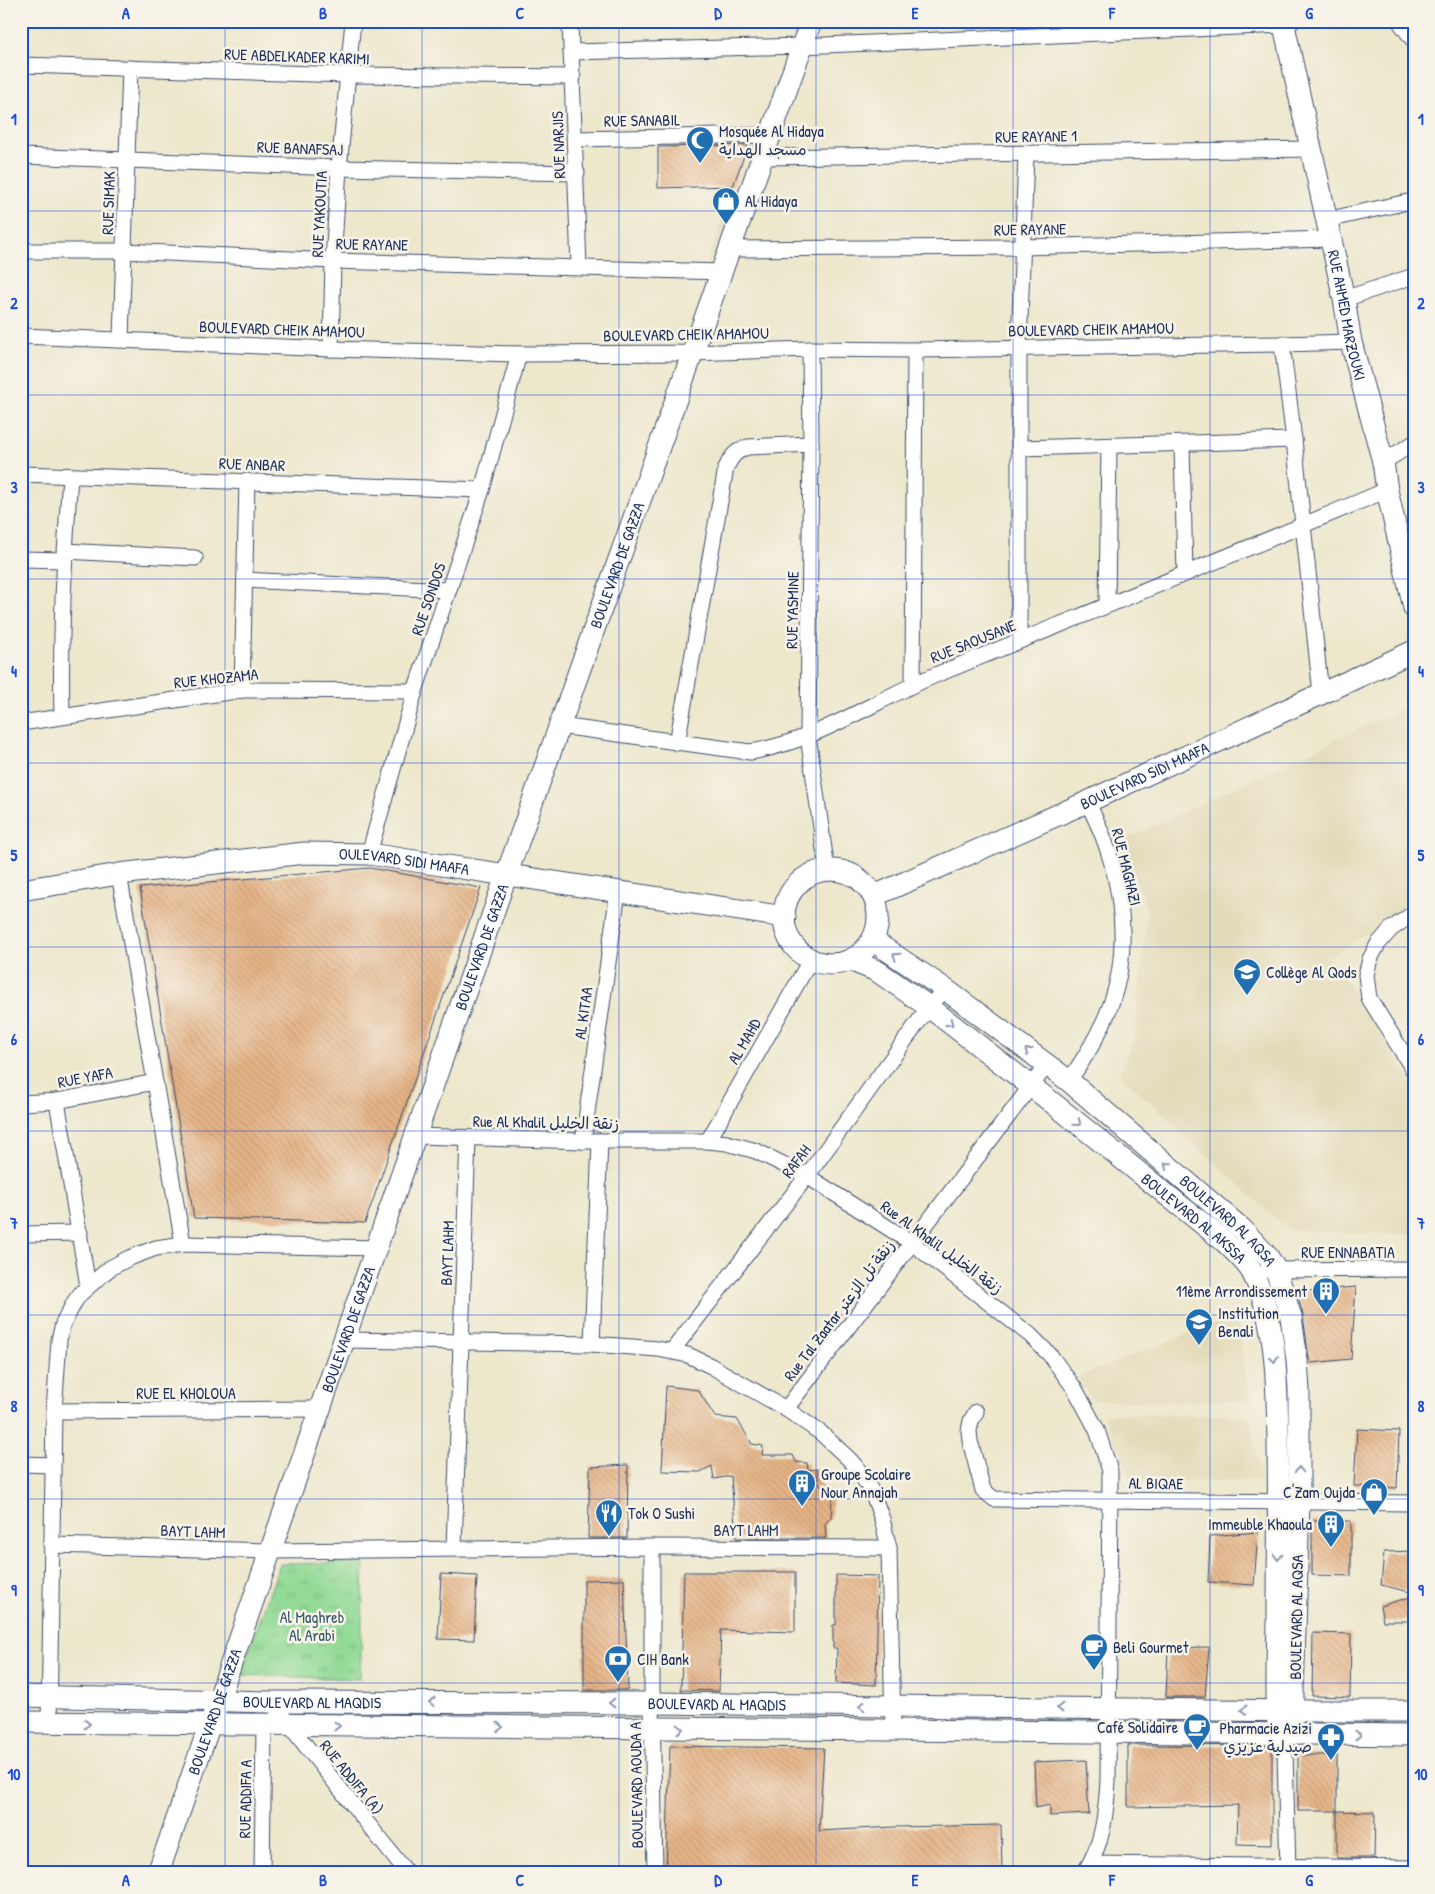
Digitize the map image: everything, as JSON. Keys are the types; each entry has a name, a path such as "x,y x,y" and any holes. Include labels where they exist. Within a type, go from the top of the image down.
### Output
{"street":[{"name":"RUE YAKOUTIA","path":"331,349 339,168 353,21"},
{"name":"RUE NARJIS","path":"570,21 576,139 579,267"},
{"name":"BOULEVARD DE GAZZA","path":"158,1873 506,876 811,21"},
{"path":"1400,21 1414,41"},
{"path":"571,52 802,46 1287,23"},
{"name":"RUE AHMED MARZOUKI","path":"1287,23 1310,149 1344,299 1351,342 1383,462 1387,490 1413,605"},
{"name":"RUE ABDELKADER KARIMI","path":"21,65 348,75 573,77"},
{"name":"RUE SIMAK","path":"121,340 130,68"},
{"name":"RUE SANABIL","path":"576,139 770,135"},
{"name":"RUE RAYANE 1","path":"763,157 1310,149"},
{"path":"1019,641 1019,347 1026,154"},
{"name":"RUE BANAFSAJ","path":"21,156 339,168 577,173"},
{"name":"RUE RAYANE","path":"730,249 1022,247 1328,230 1412,201"},
{"name":"RUE RAYANE","path":"21,251 124,251 334,261 722,272"},
{"path":"1344,299 1414,276"},
{"name":"BOULEVARD CHEIK AMAMOU","path":"21,336 331,349 519,354 693,353 810,349 914,350 1351,342"},
{"path":"1282,344 1304,525 1321,694"},
{"name":"RUE YASMINE","path":"810,349 808,736 827,870"},
{"path":"913,685 914,350"},
{"name":"RUE SONDOS","path":"369,854 415,691 482,490 519,354"},
{"path":"1020,448 1294,440"},
{"path":"1383,462 1414,443"},
{"path":"677,743 726,468 730,460 740,449 748,446 811,444"},
{"path":"1182,444 1185,574"},
{"path":"1108,605 1109,446"},
{"name":"RUE ANBAR","path":"21,474 482,490"},
{"path":"62,716 60,651 70,477"},
{"path":"242,690 247,481"},
{"name":"RUE SAOUSANE","path":"560,726 750,752 773,747 808,736 913,685 1387,490"},
{"path":"21,559 64,556 195,558"},
{"path":"245,580 450,590"},
{"name":"BOULEVARD SIDI MAAFA","path":"874,896 1087,802 1414,651"},
{"name":"RUE KHOZAMA","path":"21,723 242,690 415,691"},
{"name":"RUE MAGHAZI","path":"1069,1081 1091,1049 1106,1018 1117,986 1121,953 1121,917 1116,884 1102,835 1087,802"},
{"name":"OULEVARD SIDI MAAFA","path":"21,890 119,874 305,853 369,854 785,918"},
{"path":"827,870 851,874 864,883 874,896 878,915 877,928 872,940 863,951 850,960 827,963 812,959 801,952 792,942 785,918 786,904 797,885 807,876 827,870"},
{"path":"119,874 183,1244"},
{"name":"AL KITAA","path":"583,1140 618,891"},
{"path":"1414,914 1391,929 1378,944 1367,966 1366,984 1369,998 1414,1071"},
{"name":"BOULEVARD AL AQSA","path":"872,940 945,989 1069,1081 1242,1229 1268,1257 1276,1270 1290,1318 1297,1360 1299,1391 1289,1502 1285,1740"},
{"name":"AL MAHD","path":"708,1141 812,959"},
{"name":"BOULEVARD AL AKSSA","path":"850,960 877,971 929,1008 1031,1086 1224,1241 1243,1260 1252,1272 1268,1320 1276,1374 1289,1502"},
{"name":"RAFAH","path":"672,1351 807,1176 929,1008 945,989"},
{"name":"Rue Tal Zaatar زنقة تل الزعتر","path":"786,1409 1047,1065"},
{"name":"RUE YAFA","path":"21,1103 57,1101 155,1082"},
{"path":"57,1101 88,1286"},
{"name":"Rue Al Khalil زنقة الخليل","path":"416,1136 708,1141 727,1143 756,1151 807,1176 912,1243 1030,1335 1076,1389 1097,1430 1110,1471 1108,1781 1104,1827 1087,1868"},
{"name":"BAYT LAHM","path":"454,1548 468,1138"},
{"path":"592,1344 600,1140"},
{"path":"21,1234 80,1233"},
{"path":"49,1723 54,1411 60,1340 64,1324 75,1301 88,1286 110,1268 129,1258 156,1248 183,1244 377,1248"},
{"name":"RUE ENNABATIA","path":"1252,1272 1276,1270 1414,1269"},
{"path":"345,1340 592,1344 672,1351 688,1355 711,1366 786,1409 821,1432 857,1468 872,1492 882,1519 889,1548 894,1730"},
{"name":"RUE EL KHOLOUA","path":"54,1411 319,1409"},
{"name":"AL BIQAE","path":"976,1412 969,1432 983,1490 988,1495 1001,1500 1110,1499 1414,1502"},
{"path":"21,1464 52,1465"},
{"name":"BAYT LAHM","path":"51,1544 270,1551 652,1547 889,1548"},
{"name":"BOULEVARD AOUDA A","path":"652,1547 655,1873"},
{"name":"BOULEVARD AL MAQDIS","path":"21,1696 271,1702 652,1703 1414,1711"},
{"name":"RUE ADDIFA (A)","path":"271,1702 407,1873"},
{"name":"BOULEVARD AL MAQDIS","path":"21,1722 289,1726 1108,1732 1285,1740 1414,1735"},
{"name":"RUE ADDIFA A","path":"262,1873 264,1725"},
{"path":"1285,1740 1288,1869"},
{"path":"1087,1868 1414,1868"}],"shaded area":[{"name":"Al Hidaya","path":"764,140 720,265 706,265 750,141"},
{"name":"Collège Al Qods","path":"1414,703 1414,902 1329,957 1414,1085 1414,1235 1288,1230 1119,1074 1135,1036 1147,910 1122,841"},
{"name":"Institution Benali","path":"1236,1315 1250,1401 1093,1401 1078,1377"},
{"path":"1103,1414 1250,1416 1261,1481 1132,1482"}],"green space":[{"name":"Al Maghreb Al Arabi","path":"364,1562 360,1679 240,1675 280,1564"}],"building":[{"name":"Mosquée Al Hidaya مسجد الهداية","path":"748,145 733,186 658,188 658,147"},
{"path":"370,868 481,888 365,1223 194,1218 140,888"},
{"name":"11ème Arrondissement","path":"1356,1287 1351,1359 1311,1363 1297,1292"},
{"path":"666,1386 698,1390 715,1417 737,1419 752,1444 763,1446 762,1455 793,1455 796,1462 807,1463 808,1470 817,1469 819,1483 832,1497 831,1517 825,1524 826,1538 736,1538 731,1476 714,1479 712,1466 700,1472 662,1471"},
{"path":"1357,1429 1399,1431 1397,1488 1354,1486"},
{"path":"628,1465 627,1538 588,1538 590,1467"},
{"name":"Immeuble Khaoula","path":"1312,1521 1351,1521 1351,1576 1312,1575"},
{"path":"1258,1532 1254,1585 1208,1582 1210,1536"},
{"path":"1414,1551 1414,1593 1381,1585 1384,1552"},
{"path":"684,1572 795,1572 795,1632 721,1630 719,1691 681,1690"},
{"path":"441,1574 477,1576 474,1640 438,1639"},
{"path":"836,1575 878,1576 876,1685 836,1683 837,1648 833,1648 833,1625 836,1625"},
{"path":"624,1579 628,1690 584,1690 584,1580"},
{"path":"1414,1596 1414,1621 1383,1621 1380,1606"},
{"path":"1313,1633 1351,1634 1350,1697 1312,1696"},
{"path":"1209,1647 1205,1697 1166,1697 1168,1648"},
{"path":"1128,1745 1272,1746 1272,1845 1237,1844 1238,1805 1128,1807"},
{"path":"670,1746 824,1748 819,1831 894,1827 1001,1825 1002,1873 666,1873"},
{"path":"1298,1755 1337,1755 1337,1811 1298,1811"},
{"path":"1086,1760 1089,1814 1050,1816 1050,1805 1036,1808 1034,1762"},
{"path":"1337,1811 1375,1812 1374,1858 1337,1858"}],"place":[{"name":"Mosquée Al Hidaya مسجد الهداية","path":"700,164"},
{"name":"Al Hidaya","path":"726,225"},
{"name":"Collège Al Qods","path":"1247,996"},
{"name":"11ème Arrondissement","path":"1326,1315"},
{"name":"Institution Benali","path":"1199,1346"},
{"name":"Groupe Scolaire Nour Annajah","path":"802,1507"},
{"name":"C'Zam Oujda","path":"1374,1516"},
{"name":"Tok O Sushi","path":"609,1537"},
{"name":"Immeuble Khaoula","path":"1331,1548"},
{"name":"Beli Gourmet","path":"1094,1671"},
{"name":"CIH Bank","path":"618,1683"},
{"name":"Café Solidaire","path":"1197,1751"},
{"name":"Pharmacie Azizi صيدلية عزيزي","path":"1331,1761"}]}
